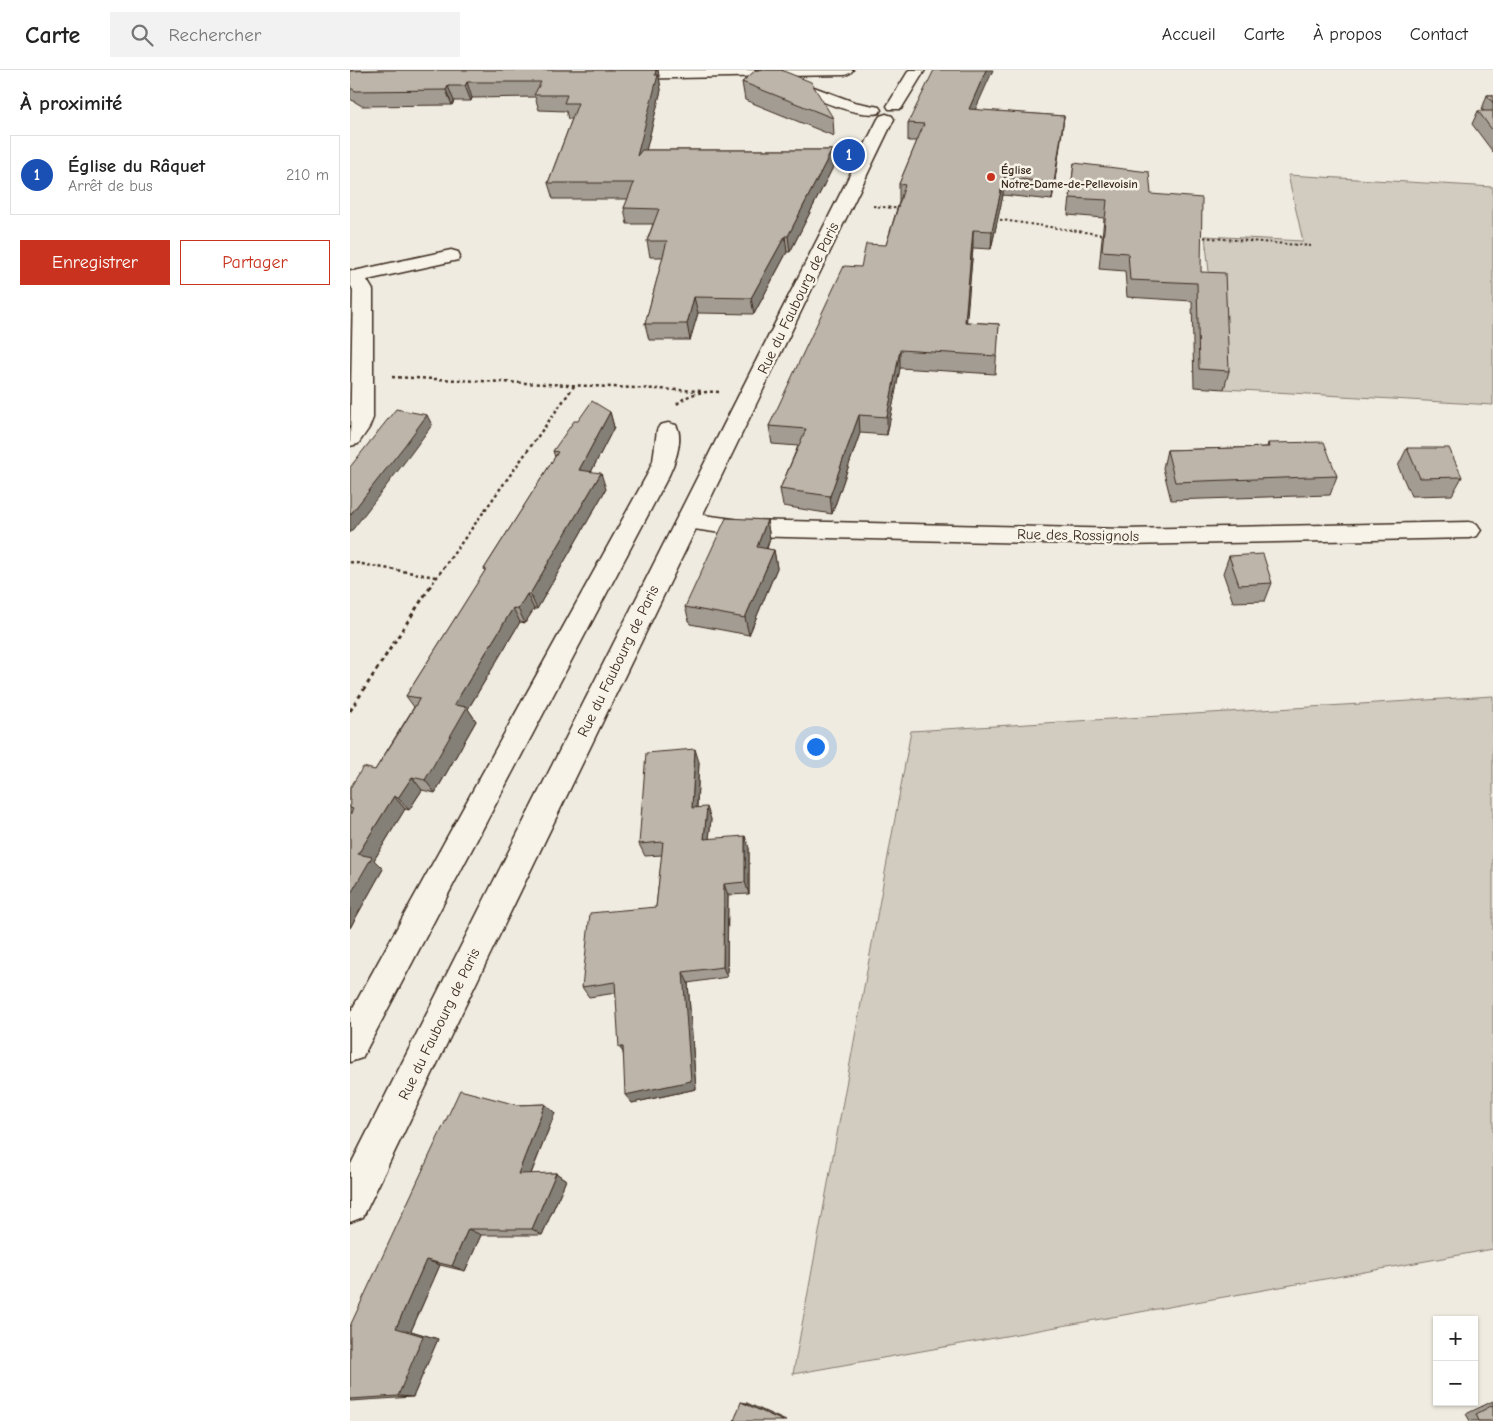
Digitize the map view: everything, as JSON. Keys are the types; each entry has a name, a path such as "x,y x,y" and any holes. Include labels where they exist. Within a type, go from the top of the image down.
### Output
{"street":[{"path":"602,74 845,70"},
{"name":"Rue du Faubourg de Paris","path":"350,1204 845,202 885,111 916,70"},
{"path":"759,71 850,106 885,111"},
{"path":"351,277 452,256"},
{"path":"350,439 362,418 362,290 361,284 351,277"},
{"path":"350,1046 658,475 664,461 668,430"},
{"name":"Rue des Rossignols","path":"688,521 741,528 1124,537 1469,530"}],"path":[{"path":"845,202 908,209"},
{"path":"986,218 1111,236"},
{"path":"1198,237 1311,246"},
{"path":"362,375 750,395"},
{"path":"350,712 436,577 574,386"},
{"path":"668,430 669,414 682,398 701,391"},
{"path":"350,562 436,577"}],"shaded area":[{"path":"1288,175 1493,187 1493,405 1224,389 1221,302 1211,290 1205,236 1303,241"},
{"path":"1493,696 1493,1249 793,1374 911,731"}],"building":[{"path":"656,70 655,75 658,75 637,156 642,150 832,150 788,236 785,236 751,298 694,297 687,324 645,324 667,241 647,241 659,209 624,208 634,183 548,183 578,103 564,103 567,95 534,95 541,82 467,82 465,86 448,86 446,90 356,91 350,88 350,71"},
{"path":"756,70 781,70 811,82 833,118 742,82"},
{"path":"934,70 986,70 969,109 1064,116 1054,183 1004,177 992,231 973,230 965,322 999,324 997,356 900,350 887,417 859,415 830,496 780,489 806,429 769,426 844,266 861,267 866,244 886,245 905,185 899,184 924,124 908,123"},
{"path":"1487,95 1493,95 1493,103"},
{"path":"1478,111 1493,111 1493,131"},
{"path":"1074,163 1149,172 1151,194 1202,198 1201,272 1225,273 1229,371 1199,369 1197,283 1130,280 1128,253 1102,251 1107,200 1070,198"},
{"path":"592,401 610,412 579,470 601,473 530,594 527,594 518,609 513,608 454,705 467,707 425,780 412,777 398,798 394,796 358,854 372,857 350,895 350,815 353,809 350,808 350,788 363,767 375,770 398,734 420,698 406,696 558,452 553,451 574,421 578,421"},
{"path":"396,409 427,415 350,515 350,467"},
{"path":"1324,442 1337,476 1175,482 1167,450 1269,447 1268,443"},
{"path":"1407,448 1449,448 1462,477 1420,478"},
{"path":"726,518 767,520 757,547 774,550 745,618 685,607"},
{"path":"1263,554 1272,583 1239,585 1229,556"},
{"path":"695,749 692,808 707,807 704,839 745,836 745,882 724,884 723,967 683,972 691,1081 625,1095 623,1047 619,1047 615,982 582,987 590,913 656,907 663,842 639,844 646,753"},
{"path":"460,1090 517,1105 545,1104 518,1174 556,1173 532,1229 468,1229 452,1266 426,1260 396,1328 423,1336 398,1396 350,1399 350,1326"},
{"path":"741,1402 783,1421 734,1421"},
{"path":"1493,1405 1493,1421 1479,1421 1476,1414"}],"place":[{"name":"Église du Râquet","path":"849,155"},
{"name":"Église Notre-Dame-de-Pellevoisin","path":"991,177"}]}
